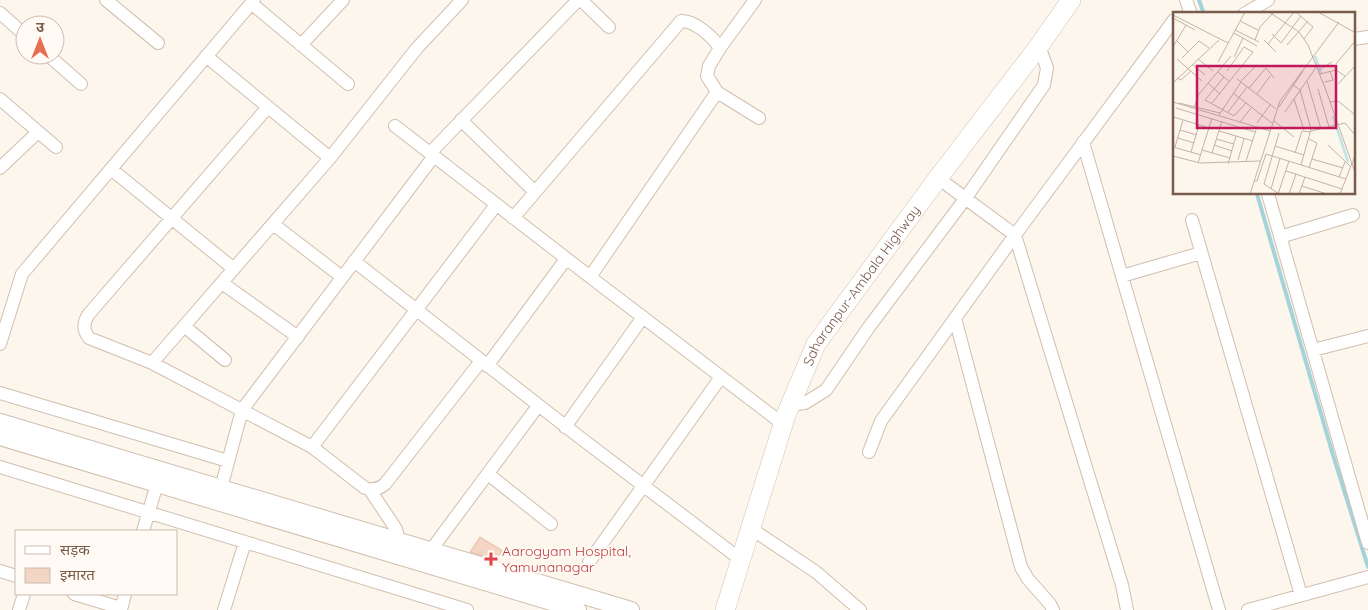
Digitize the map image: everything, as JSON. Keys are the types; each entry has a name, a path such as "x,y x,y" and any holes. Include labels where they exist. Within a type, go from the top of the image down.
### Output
{"main road":[{"name":"Saharanpur-Ambala Highway","path":"725,610 790,405 816,344 938,178 1039,46 1071,0"}],"street":[{"path":"106,0 158,43"},
{"path":"301,45 343,0"},
{"path":"152,363 330,158 417,48 462,0"},
{"path":"221,488 242,410 432,155 461,120 579,0 609,27"},
{"path":"755,0 720,48 709,66 707,76 717,92 759,118"},
{"path":"1247,12 1268,0"},
{"path":"0,344 22,274 252,1 348,84"},
{"path":"0,14 15,27"},
{"path":"513,218 681,21 686,21 697,27 716,42 720,48"},
{"path":"869,452 882,421 954,318 1173,21"},
{"path":"790,405 805,404 826,390 869,327 964,199 1044,85 1047,68 1039,46"},
{"path":"206,56 330,158"},
{"path":"59,65 81,84"},
{"path":"590,277 717,92"},
{"path":"0,99 56,147"},
{"path":"268,106 88,315 84,328 85,333 89,338 152,363 312,447 365,488 370,490 379,489 385,484 566,259"},
{"path":"461,120 535,192"},
{"path":"395,126 643,318 784,424"},
{"path":"0,168 38,132"},
{"path":"1083,142 1218,610"},
{"path":"111,169 234,269"},
{"path":"938,178 1015,235 1122,585 1126,610"},
{"path":"1268,195 1368,543"},
{"path":"312,447 496,205"},
{"path":"1280,237 1353,215"},
{"path":"1192,220 1301,595"},
{"path":"273,224 342,277"},
{"path":"1122,276 1201,253"},
{"path":"354,262 565,427 740,559"},
{"path":"222,282 298,337"},
{"path":"565,427 643,318"},
{"path":"954,318 1021,567 1028,579 1053,610"},
{"path":"184,326 225,360"},
{"path":"1313,350 1368,336"},
{"path":"590,562 721,377"},
{"path":"0,393 228,462"},
{"path":"431,550 538,406"},
{"path":"0,422 431,550 588,604 631,610"},
{"path":"0,437 578,610"},
{"path":"0,467 467,610"},
{"path":"488,474 551,524"},
{"path":"143,530 157,484"},
{"path":"370,490 396,529 398,541"},
{"path":"750,528 816,572 860,610"},
{"path":"224,610 245,542"},
{"path":"0,570 15,576"},
{"path":"1248,610 1366,578"},
{"path":"19,610 24,595"},
{"path":"77,595 121,609 125,595"}],"building":[{"path":"480,537 503,551 495,559 470,552"}],"waterway":[{"path":"1199,0 1203,12"},
{"path":"1257,195 1333,455 1368,567"}],"place":[{"name":"Aarogyam Hospital, Yamunanagar","path":"491,559"}]}
